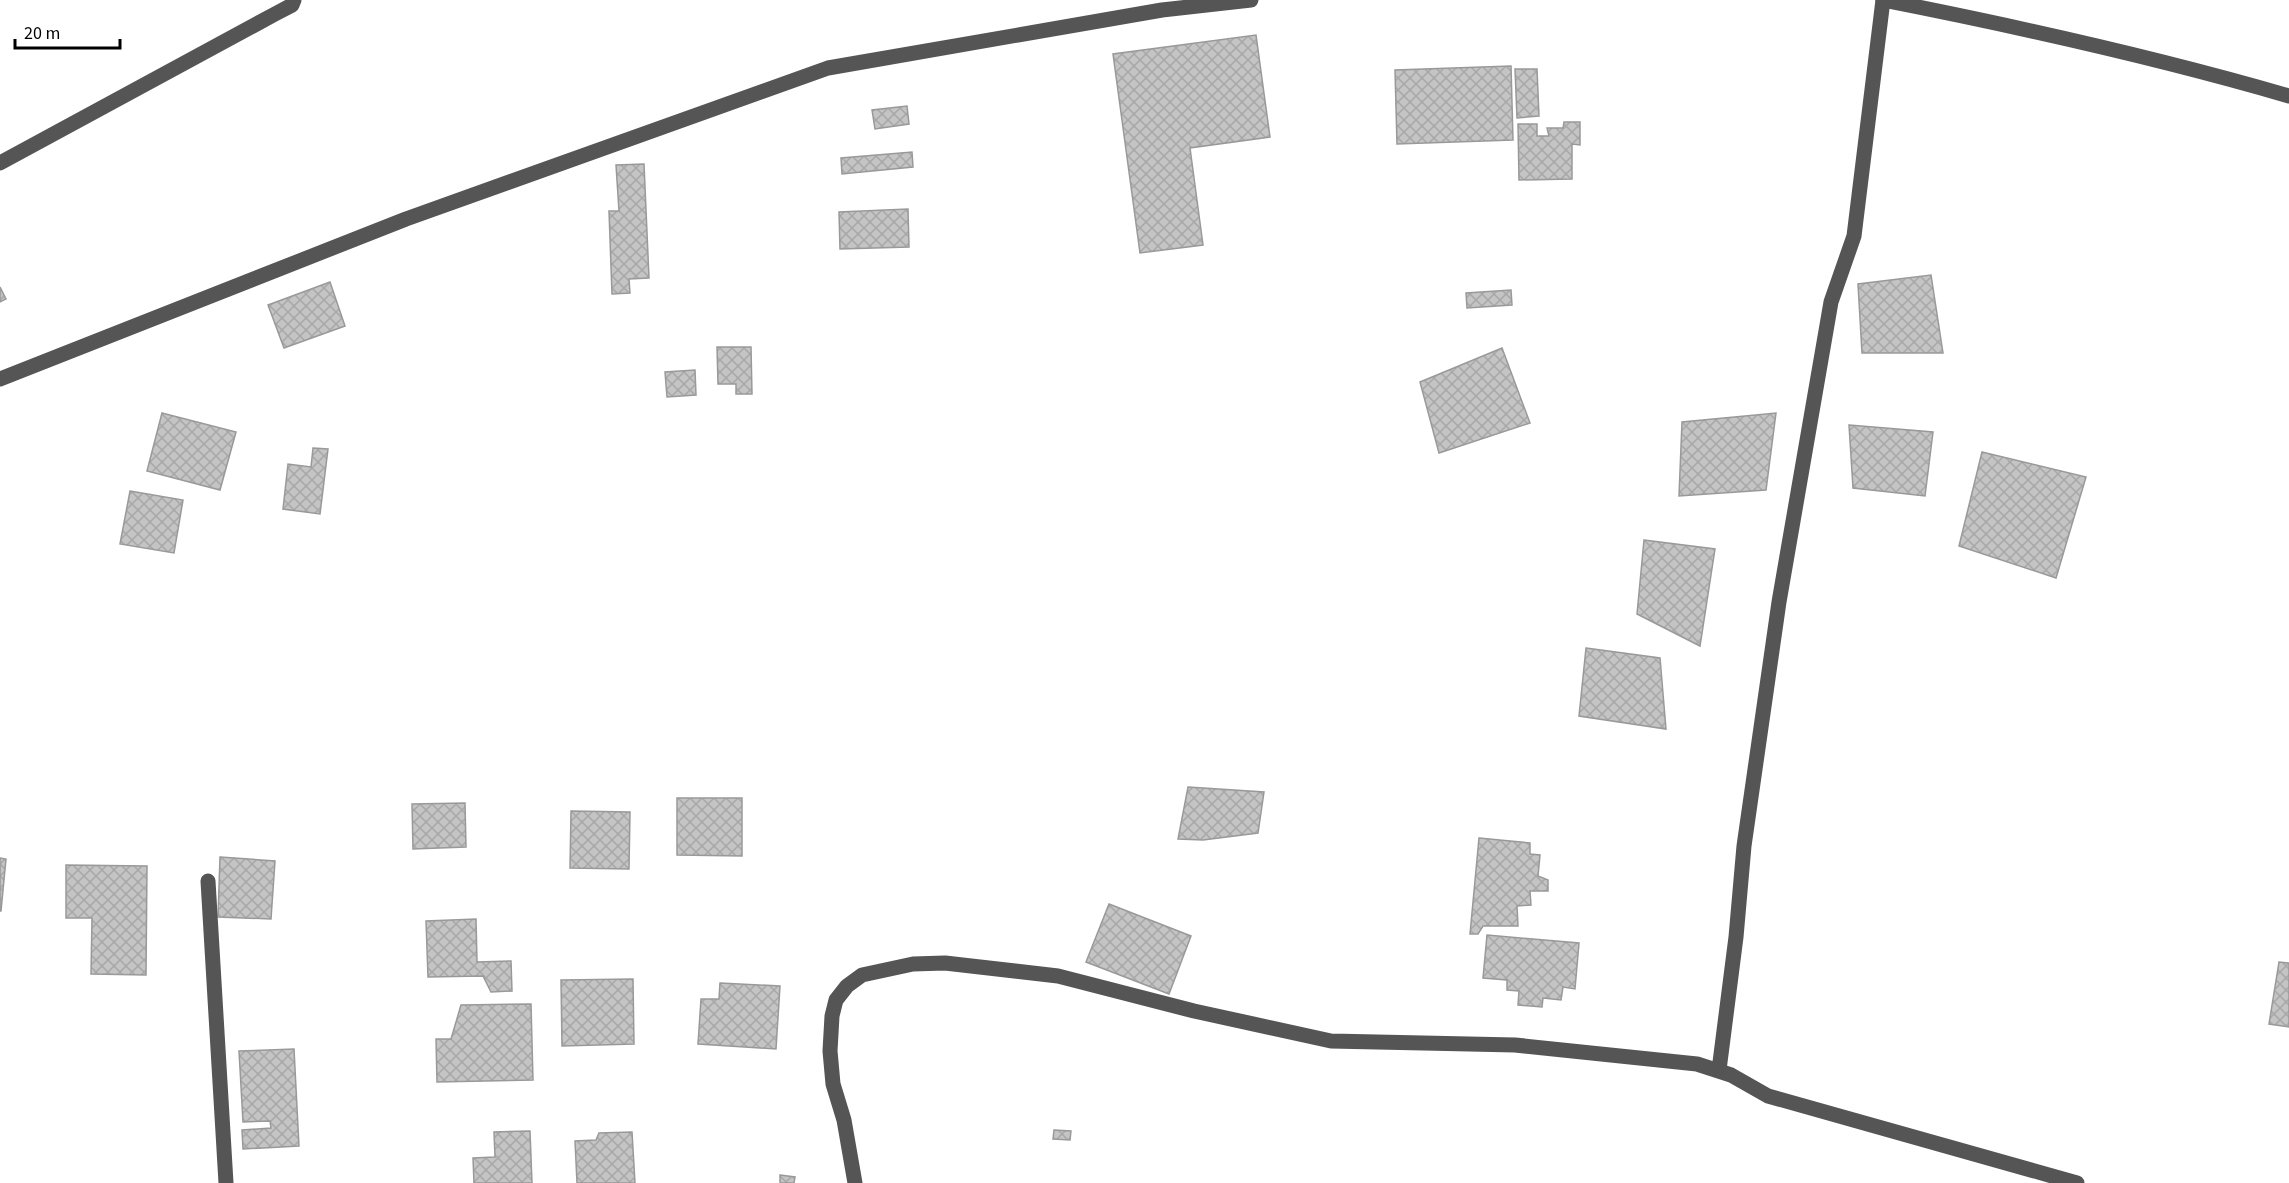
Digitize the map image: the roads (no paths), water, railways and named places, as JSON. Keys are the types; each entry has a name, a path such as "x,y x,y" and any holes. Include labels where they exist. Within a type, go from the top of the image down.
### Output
{"street":[{"path":"0,163 292,5 294,0"},
{"path":"0,379 406,219 828,68 1162,10 1251,0"},
{"path":"1719,1071 1736,937 1744,846 1779,602 1831,302 1854,236 1883,0 2038,32 2205,71 2289,96"},
{"path":"208,881 226,1183"},
{"path":"855,1183 844,1120 833,1084 832,1016 836,1000 847,986 862,975 913,963 945,963 1058,976 1194,1011 1331,1041 1515,1045 1697,1064 1731,1075 1768,1096 2077,1183"}]}
